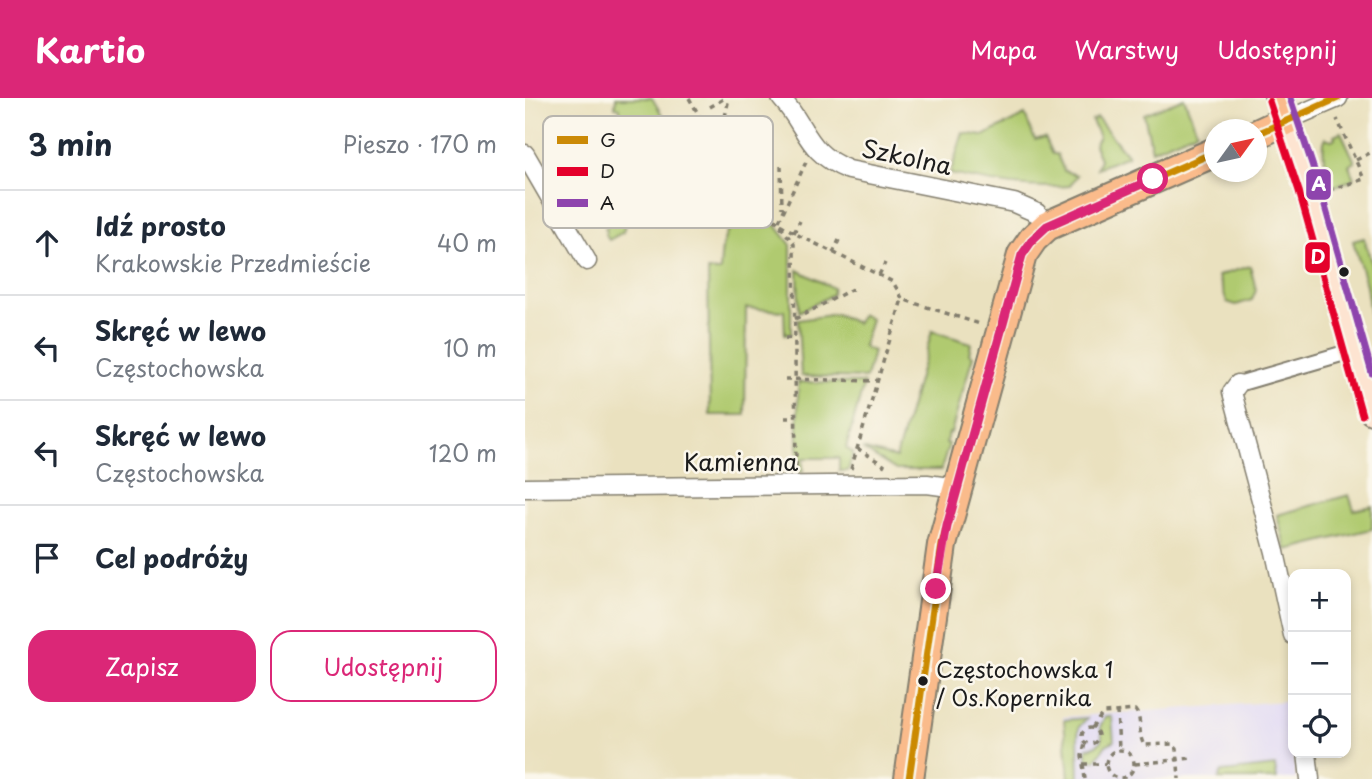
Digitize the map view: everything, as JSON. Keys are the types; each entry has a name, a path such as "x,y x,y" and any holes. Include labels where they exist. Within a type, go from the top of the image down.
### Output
{"main road":[{"path":"1267,124 1283,109 1370,397"},
{"path":"909,779 942,545 1022,255 1033,239 1047,226 1204,157"}],"street":[{"name":"Szkolna","path":"781,98 810,142 834,164 849,170 1014,203 1037,213 1047,226"},
{"path":"1283,109 1338,98"},
{"path":"525,153 543,184"},
{"path":"568,228 587,261"},
{"path":"1292,632 1275,552 1232,392 1238,384 1355,350"},
{"name":"Kamienna","path":"525,488 927,484 957,488"},
{"path":"1308,758 1310,779"}],"path":[{"path":"689,98 699,116"},
{"path":"710,107 727,98"},
{"path":"725,116 727,98"},
{"path":"1329,190 1364,179 1337,119"},
{"path":"1356,160 1372,152"},
{"path":"778,223 807,160"},
{"path":"781,166 782,210"},
{"path":"773,218 794,244 797,259 796,475"},
{"path":"794,233 800,221"},
{"path":"778,223 893,282 902,298 986,326"},
{"path":"794,244 800,236"},
{"path":"833,253 839,240"},
{"path":"879,275 885,263"},
{"path":"795,319 854,288"},
{"path":"851,475 902,298"},
{"path":"785,338 795,338"},
{"path":"785,379 877,381"},
{"path":"785,418 795,418"},
{"path":"857,448 887,468"},
{"path":"1117,710 1119,749"},
{"path":"1092,728 1103,713 1135,710 1140,716 1140,737 1144,745 1173,744 1177,748 1179,779"},
{"path":"1086,728 1092,728 1098,738 1092,743 1086,742 1082,737 1083,732 1086,728"},
{"path":"1085,779 1083,764 1086,742"},
{"path":"1119,749 1132,755 1135,764 1131,773 1119,778 1110,774 1106,764 1111,753 1119,749"},
{"path":"1135,764 1193,758"},
{"path":"1083,764 1106,764"}],"shaded area":[{"path":"1287,701 1288,758 1294,758 1296,779 1069,779 1063,717"}],"green space":[{"path":"616,98 652,98 663,116 620,115 620,108 615,107"},
{"path":"1184,98 1197,131 1152,150 1144,114"},
{"path":"1025,115 1035,140 1045,137 1053,154 1057,154 1064,171 1077,175 1070,186 1025,186 950,174 963,133 983,136"},
{"path":"1097,118 1128,156 1097,168 1100,159 1094,145 1099,137 1092,121"},
{"path":"1341,132 1355,162 1349,165 1354,179 1333,187 1323,150 1325,138 1332,140 1334,135"},
{"path":"773,222 791,245 791,334 785,335 784,311 746,308 745,415 710,415 708,271 720,271 722,247 731,228 773,228"},
{"path":"605,228 624,228 623,232 609,240 605,234"},
{"path":"1364,238 1372,265 1372,329 1366,285 1353,241"},
{"path":"1250,266 1256,290 1252,300 1236,305 1227,302 1218,276"},
{"path":"798,270 833,288 832,295 799,312"},
{"path":"836,314 856,323 862,315 871,319 863,347 873,351 866,378 801,376 798,320"},
{"path":"932,331 971,343 969,354 973,356 946,443 949,444 941,470 896,470 862,449 896,458"},
{"path":"798,382 864,383 846,448 853,453 848,471 839,471 839,458 803,458 803,472 798,472"},
{"path":"1349,495 1354,510 1372,506 1372,529 1286,550 1277,515"},
{"path":"1105,716 1112,717 1114,741 1106,745 1096,760 1087,760 1087,748 1095,746 1102,739 1100,727"},
{"path":"1087,718 1079,727 1079,779 1069,779 1064,720"},
{"path":"1275,766 1277,779 1218,779 1222,772"}],"transit line":[{"name":"A","path":"1290,98 1319,185 1372,373"},
{"name":"G","path":"1267,130 1338,98"},
{"name":"D","path":"1269,101 1299,191 1362,415"},
{"name":"G","path":"909,779 942,545 1022,255 1033,239 1047,226 1204,157"}],"place":[{"name":"Częstochowska 1 / Os.Kopernika","path":"923,681"}],"route":[{"path":"936,589 947,526 1027,245 1047,226 1153,179"}]}
